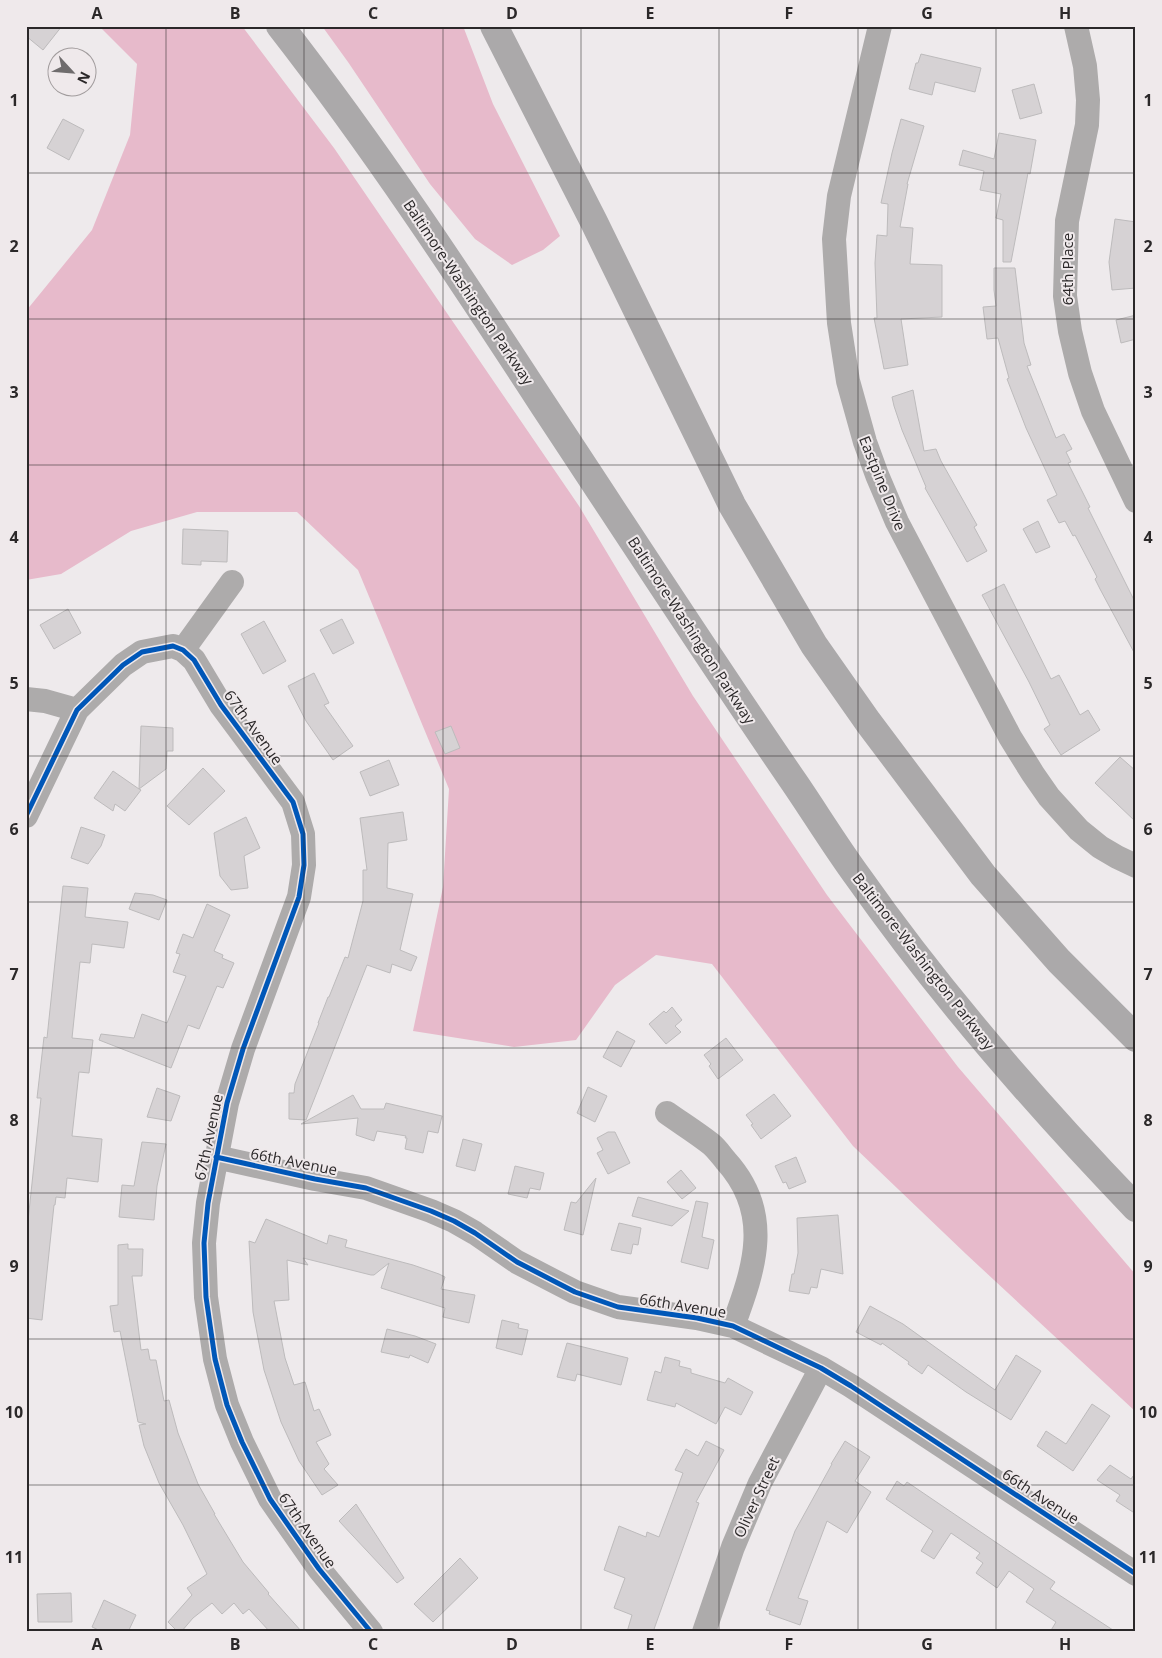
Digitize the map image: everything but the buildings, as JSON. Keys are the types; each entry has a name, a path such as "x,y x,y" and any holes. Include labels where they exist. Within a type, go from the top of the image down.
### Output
{"highway":[{"name":"Baltimore-Washington Parkway","path":"280,26 320,77 463,282 736,698 858,877 912,951 981,1037 1068,1138 1136,1208"},
{"path":"494,26 590,213 732,505 814,645 868,722 983,876 1060,961 1136,1038"},
{"path":"1060,961 1136,1023"},
{"path":"1068,1138 1136,1218"}],"street":[{"name":"Eastpine Drive","path":"880,26 839,196 834,239 839,323 848,380 865,442 897,522 1010,736 1033,774 1049,797 1079,830 1100,847 1136,866"},
{"name":"64th Place","path":"1076,26 1085,66 1088,100 1087,125 1068,221 1065,296 1070,331 1080,373 1093,411 1136,502"},
{"path":"26,816 78,710 123,665 142,652 173,646 183,650 232,582"},
{"name":"67th Avenue","path":"183,650 194,660 221,705 293,802 303,834 304,865 299,897 243,1049 226,1103 208,1203 204,1243 206,1298 214,1359 227,1405 242,1442 270,1499 319,1569 371,1632"},
{"path":"26,699 45,701 78,710"},
{"name":"66th Avenue","path":"667,1113 712,1145 734,1170 748,1193 755,1219 753,1266 733,1326"},
{"name":"66th Avenue","path":"216,1157 315,1179 366,1188 431,1211 475,1233 517,1262 574,1292 618,1307 697,1318 733,1326 821,1368 851,1386 1136,1574"},
{"name":"Oliver Street","path":"704,1632 733,1547 760,1483 821,1368"}],"shaded area":[{"path":"99,26 242,26 334,148 579,506 693,696 827,895 958,1067 1136,1275 1136,1412 853,1146 712,964 656,955 615,985 576,1040 514,1047 413,1031 443,887 449,789 358,570 297,512 197,512 131,531 61,574 26,580 26,311 92,230 130,135 137,64"},
{"path":"322,26 463,26 493,104 560,236 543,250 512,265 475,239 430,184"}],"cycle path":[{"path":"26,816 77,710 123,665 142,652 173,646 183,650 194,660 221,705 293,802 303,834 304,865 299,897 243,1049 227,1103 208,1203 204,1243 206,1297 215,1359 227,1405 242,1442 270,1499 319,1569 371,1632"},
{"path":"216,1157 315,1179 366,1188 431,1211 454,1221 517,1262 575,1292 618,1307 697,1318 733,1326 821,1368 851,1386 1136,1574"}]}
